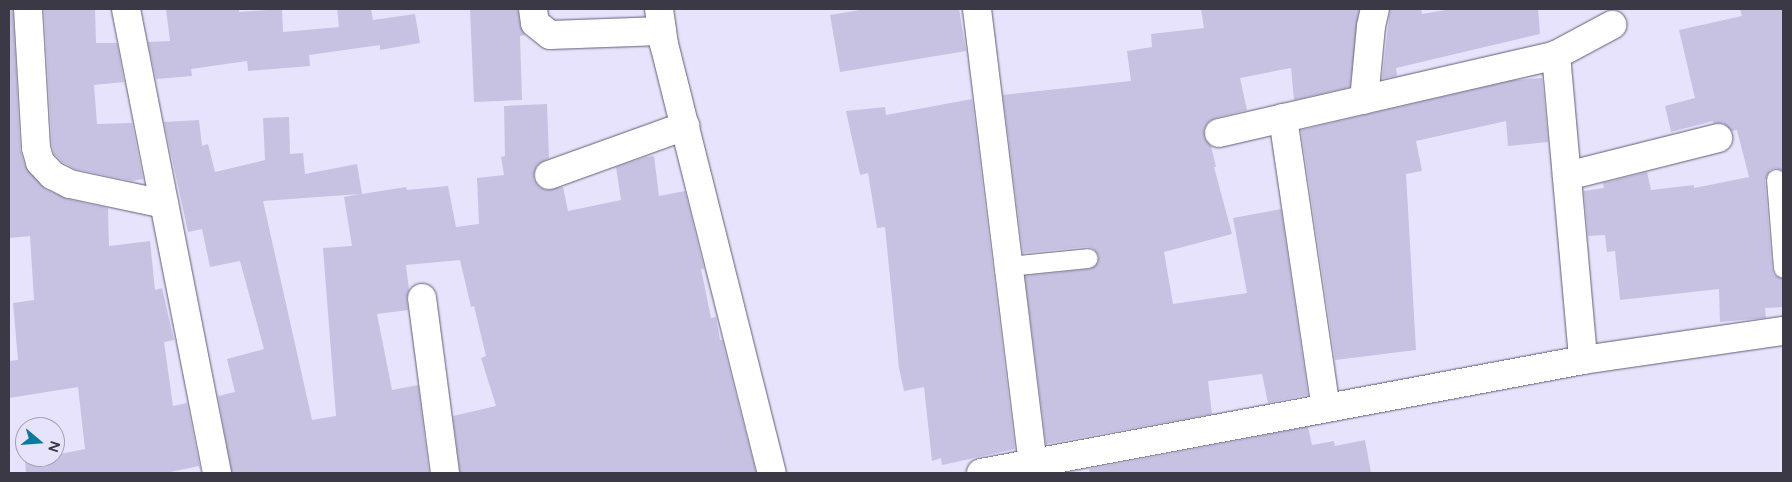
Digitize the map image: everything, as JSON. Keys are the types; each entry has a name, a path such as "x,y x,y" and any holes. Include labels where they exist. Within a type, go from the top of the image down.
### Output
{"street":[{"path":"28,9 36,148 40,162 52,175 70,184 164,204"},
{"path":"126,9 217,473"},
{"path":"533,9 535,22 550,35 661,20 685,126 772,473"},
{"path":"977,9 1033,469"},
{"path":"1364,100 1371,26 1375,9"},
{"path":"1219,133 1556,55 1612,26"},
{"path":"1556,55 1583,360"},
{"path":"1283,118 1326,408"},
{"path":"549,176 685,126"},
{"path":"1567,176 1718,138"},
{"path":"422,298 445,473"},
{"path":"981,473 1033,469 1326,408 1583,360 1783,331"}],"lane":[{"path":"1776,179 1783,268"},
{"path":"1008,266 1088,258"}],"building":[{"path":"9,9 13,9 20,149 25,166 45,189 67,199 108,208 109,246 150,241 155,290 162,288 174,340 164,342 173,406 187,403 201,473 199,466 165,473 26,473 26,467 65,467 65,453 85,449 78,387 9,398 9,361 18,360 13,303 34,300 30,236 9,238"},
{"path":"44,9 95,9 96,43 117,43 124,82 94,85 97,124 132,123 143,179 132,181 75,169 62,162 54,154"},
{"path":"166,9 239,9 239,12 282,9 283,32 339,27 337,9 371,9 373,20 415,14 420,43 380,50 380,45 309,55 310,66 248,71 247,61 191,69 192,76 156,79 148,42 170,41"},
{"path":"470,9 518,9 520,25 525,35 520,36 522,100 474,102"},
{"path":"866,9 959,9 966,51 840,72 830,15"},
{"path":"1201,9 1359,9 1350,87 1294,100 1291,68 1240,78 1247,110 1215,118 1208,122 1204,129 1204,137 1211,146 1216,167 1214,167 1232,234 1164,252 1173,304 1247,293 1233,218 1281,209 1308,395 1268,403 1262,374 1208,381 1212,414 1046,444 1025,276 1090,269 1098,263 1099,256 1093,248 1087,247 1023,253 1003,95 1131,81 1127,51 1152,47 1151,34 1204,28"},
{"path":"1390,9 1421,9 1422,14 1451,9 1538,9 1540,34 1396,68 1397,76 1382,79"},
{"path":"1740,9 1783,9 1783,171 1776,168 1770,170 1765,180 1772,269 1774,275 1783,279 1783,307 1765,308 1766,318 1720,322 1719,289 1620,300 1615,251 1607,252 1605,235 1588,236 1584,191 1604,188 1603,183 1647,172 1651,190 1694,185 1694,188 1749,177 1737,130 1731,131 1723,123 1713,123 1713,121 1671,132 1665,106 1695,98 1679,30 1742,16"},
{"path":"1542,78 1548,142 1508,146 1506,121 1416,141 1422,171 1406,174 1416,350 1335,360 1301,130 1515,80"},
{"path":"972,99 1015,449 942,465 941,458 932,461 924,387 904,391 899,368 885,227 877,228 868,173 860,175 846,111 885,107 886,115"},
{"path":"547,104 549,158 537,165 534,180 539,187 546,190 563,187 568,211 621,200 616,167 646,157 654,156 659,196 685,191 704,269 701,269 711,318 716,317 720,340 722,340 756,473 460,473 453,416 496,406 481,358 486,356 474,306 471,307 460,260 406,265 409,290 408,310 377,314 392,390 418,385 429,473 232,473 218,396 235,392 227,359 264,349 240,261 210,267 202,229 188,232 164,122 199,120 202,146 208,144 215,172 265,160 263,118 289,117 290,154 303,153 305,174 357,164 362,194 406,187 407,190 448,186 456,227 479,224 477,178 504,175 501,157 505,156 504,106","holes":["360,194 344,197 352,246 323,248 336,416 312,420 263,201"]},
{"path":"1308,427 1312,445 1334,441 1335,446 1365,440 1371,473 1090,473 1089,469"}]}
